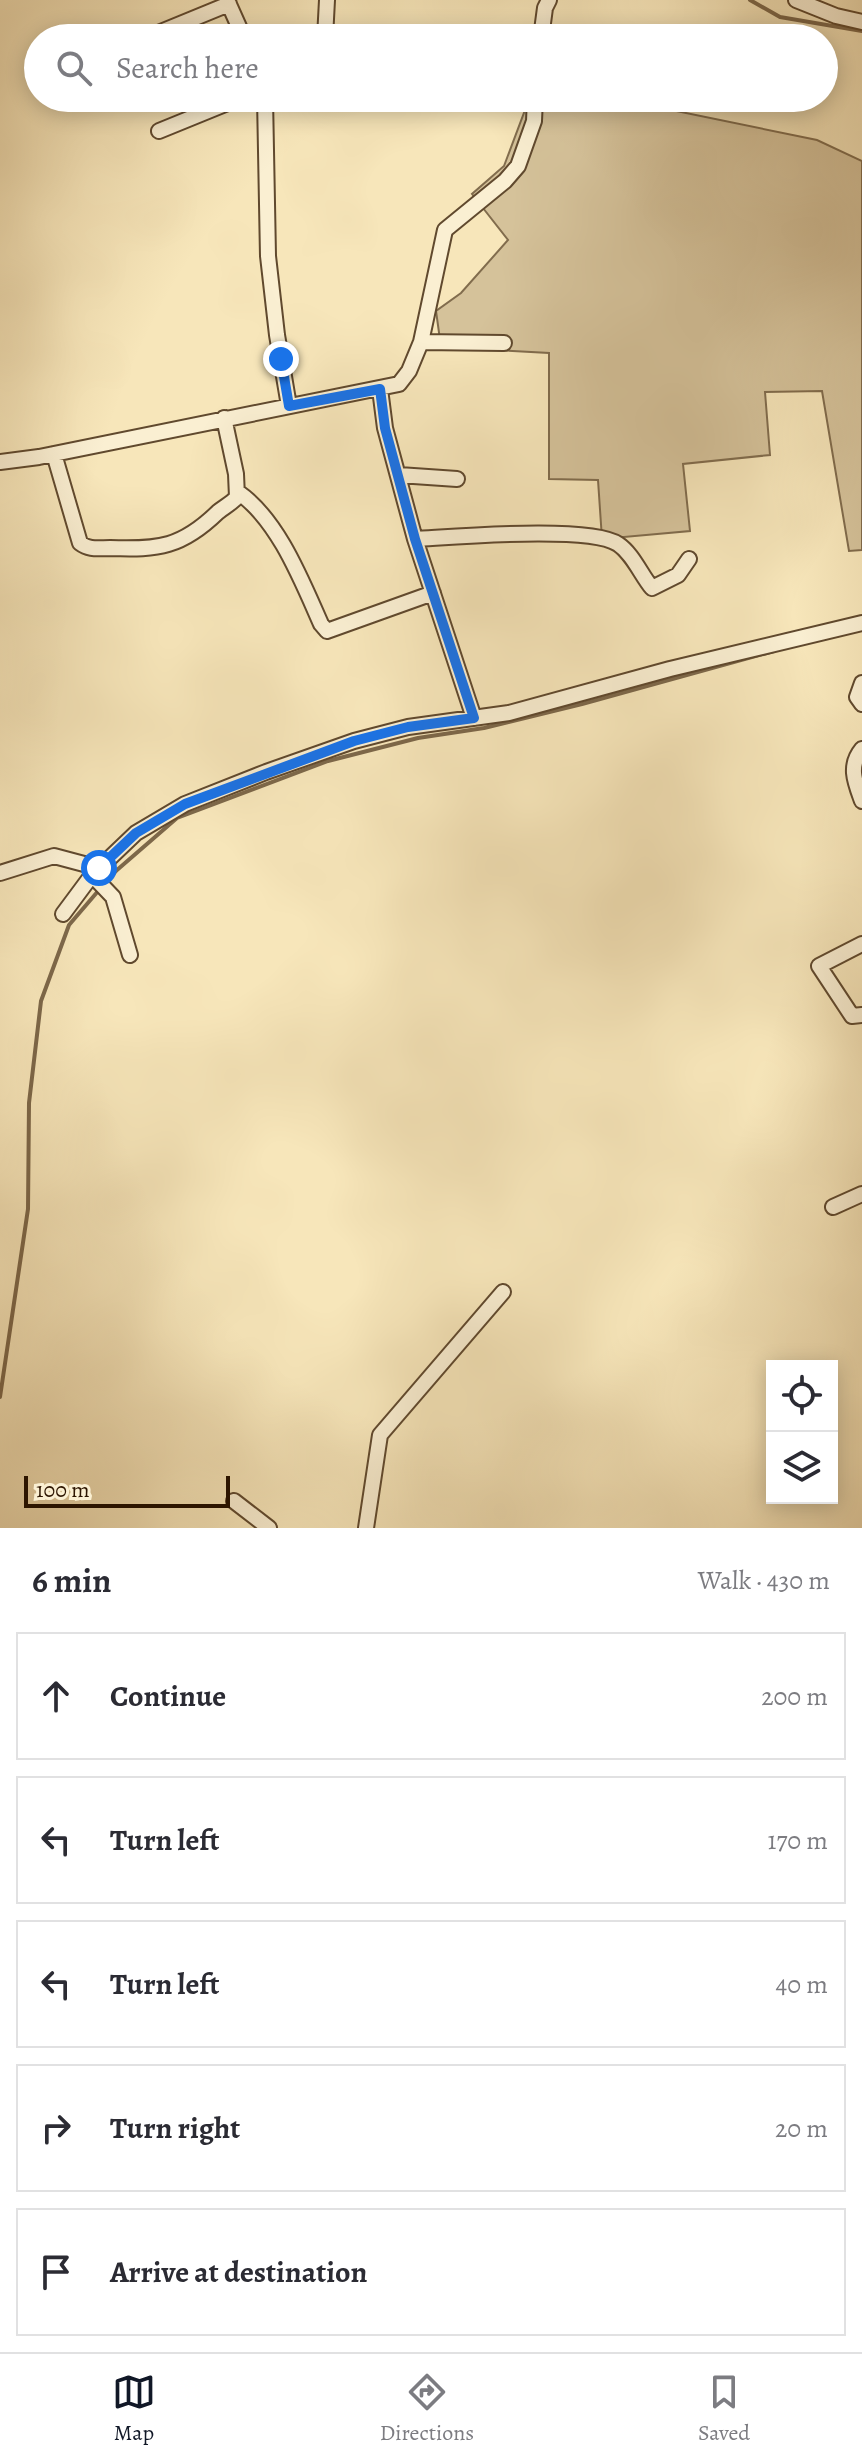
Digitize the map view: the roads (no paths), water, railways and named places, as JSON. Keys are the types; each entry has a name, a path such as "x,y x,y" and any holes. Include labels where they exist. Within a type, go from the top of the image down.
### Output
{"street":[{"path":"326,24 327,0"},
{"path":"543,24 549,0"},
{"path":"796,0 836,16 862,22"},
{"path":"178,24 228,2 238,24"},
{"path":"159,131 206,112"},
{"path":"265,112 268,256 289,406"},
{"path":"0,462 54,454 399,384 421,342 445,230 505,181 518,166 534,112"},
{"path":"421,342 504,343"},
{"path":"380,389 385,428 415,539 474,718"},
{"path":"54,454 80,543 90,549 140,549 182,541 202,529 218,512 235,501 238,492 224,418"},
{"path":"399,475 457,479"},
{"path":"238,492 259,508 282,542 327,631 433,593"},
{"path":"415,539 507,535 604,538 622,546 652,588 678,575 689,559"},
{"path":"63,914 95,873 136,833 160,817 198,799 354,741 408,727 474,718 557,701 670,669 862,623"},
{"path":"862,683 857,697 862,704"},
{"path":"862,749 855,760 853,772 862,801"},
{"path":"0,873 54,856 95,873 113,897 130,955"},
{"path":"862,944 819,966 852,1016 862,1015"},
{"path":"833,1207 862,1194"},
{"path":"366,1528 380,1435 503,1292"},
{"path":"234,1501 269,1528"}],"waterway":[{"path":"750,0 780,17 821,24"},
{"path":"838,27 862,31"},
{"path":"105,883 177,818 328,761 418,738 484,728 582,704 774,651"},
{"path":"0,1397 28,1209 29,1103 41,1001 69,925 99,890"}]}
